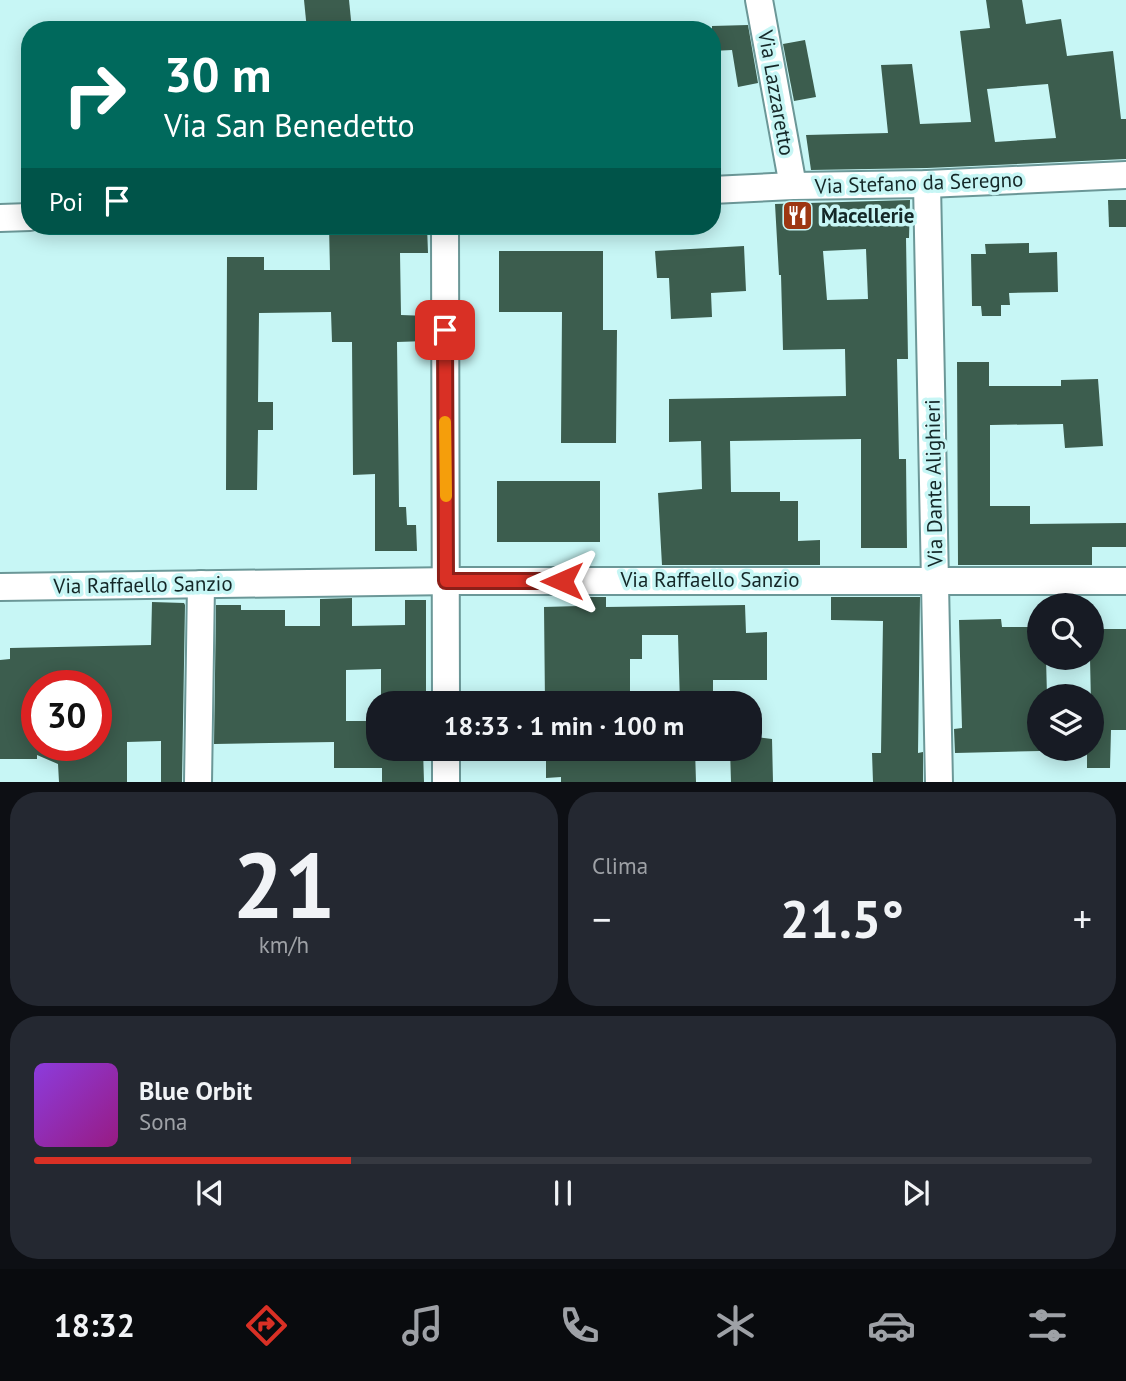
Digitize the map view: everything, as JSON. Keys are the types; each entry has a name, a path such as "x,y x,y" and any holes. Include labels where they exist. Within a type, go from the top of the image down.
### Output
{"street":[{"name":"Via Lazzaretto","path":"760,0 793,186"},
{"name":"Via Stefano da Seregno","path":"721,190 1126,175"},
{"name":"Via Dante Alighieri","path":"927,184 939,782"},
{"path":"0,218 21,217"},
{"path":"445,235 446,691"},
{"name":"Via Raffaello Sanzio","path":"0,587 446,581 1126,581"},
{"path":"198,782 201,584"},
{"path":"446,761 446,782"}],"building":[{"path":"304,0 349,0 351,21 306,21"},
{"path":"986,0 1022,0 1026,24 1061,19 1067,56 1113,51 1121,119 1126,119 1126,159 811,170 806,135 888,133 881,65 912,64 920,124 971,122 960,31 990,28","holes":["1048,84 1056,138 995,142 987,89"]},
{"path":"748,25 758,83 738,87 732,50 721,51 721,26"},
{"path":"805,40 816,97 794,101 783,44"},
{"path":"910,200 909,238 906,238 908,359 897,359 899,459 906,459 907,548 861,548 861,439 730,441 731,492 780,492 780,501 798,501 798,541 820,540 820,565 662,565 658,493 702,489 701,441 669,442 669,399 846,396 845,349 783,350 781,275 775,204","holes":["866,249 868,299 827,300 823,251"]},
{"path":"1108,200 1126,200 1126,227 1109,227"},
{"path":"329,235 427,235 428,253 400,253 401,315 428,316 427,341 397,342 399,507 406,507 407,525 416,525 417,551 375,551 375,474 353,475 352,342 332,342 331,312 259,313 258,402 273,402 273,430 258,430 257,490 226,490 227,257 264,257 264,270 330,270"},
{"path":"1029,243 1029,253 1057,252 1058,292 1009,293 1010,305 1001,305 1001,316 982,316 981,306 972,306 971,254 986,254 985,244"},
{"path":"744,246 746,291 711,293 712,317 671,319 669,278 657,278 655,251"},
{"path":"499,251 603,251 603,330 617,330 616,443 561,443 562,312 499,312"},
{"path":"957,362 989,362 989,386 1061,386 1061,380 1098,379 1103,446 1065,448 1063,424 990,425 990,506 1030,506 1030,524 1126,523 1126,547 1092,547 1092,565 958,565"},
{"path":"497,481 600,481 600,542 497,542"},
{"path":"579,597 606,597 606,607 745,605 746,633 767,632 767,680 713,680 713,691 680,691 678,635 642,635 642,659 630,659 630,691 545,691 544,607 579,606"},
{"path":"831,597 920,597 918,753 923,752 923,782 873,782 872,753 881,753 883,621 831,620"},
{"path":"352,598 352,626 405,625 405,600 426,600 426,691 381,691 381,669 346,670 346,721 366,721 366,761 423,761 424,782 382,782 382,768 334,768 334,742 214,744 216,605 241,605 241,610 285,610 285,626 320,626 320,599"},
{"path":"152,602 184,603 182,782 161,782 161,741 127,742 127,782 59,782 58,764 51,761 112,761 112,670 21,670 21,759 0,759 0,660 10,659 10,648 151,645"},
{"path":"1001,619 1002,627 1027,627 1027,670 1046,670 1047,684 1027,684 1027,751 955,753 954,729 962,728 959,620"},
{"path":"1104,629 1126,629 1126,730 1111,730 1110,768 1087,768 1087,761 1104,761 1104,684 1091,684 1090,670 1104,670"},
{"path":"762,738 772,739 773,782 731,782 730,761 762,761"},
{"path":"546,761 695,761 696,782 561,782 561,777 546,778"}],"slow traffic":[{"path":"445,422 446,496"}],"place":[{"name":"Macellerie","path":"798,216"}],"route":[{"path":"445,330 446,581 562,581"}]}
